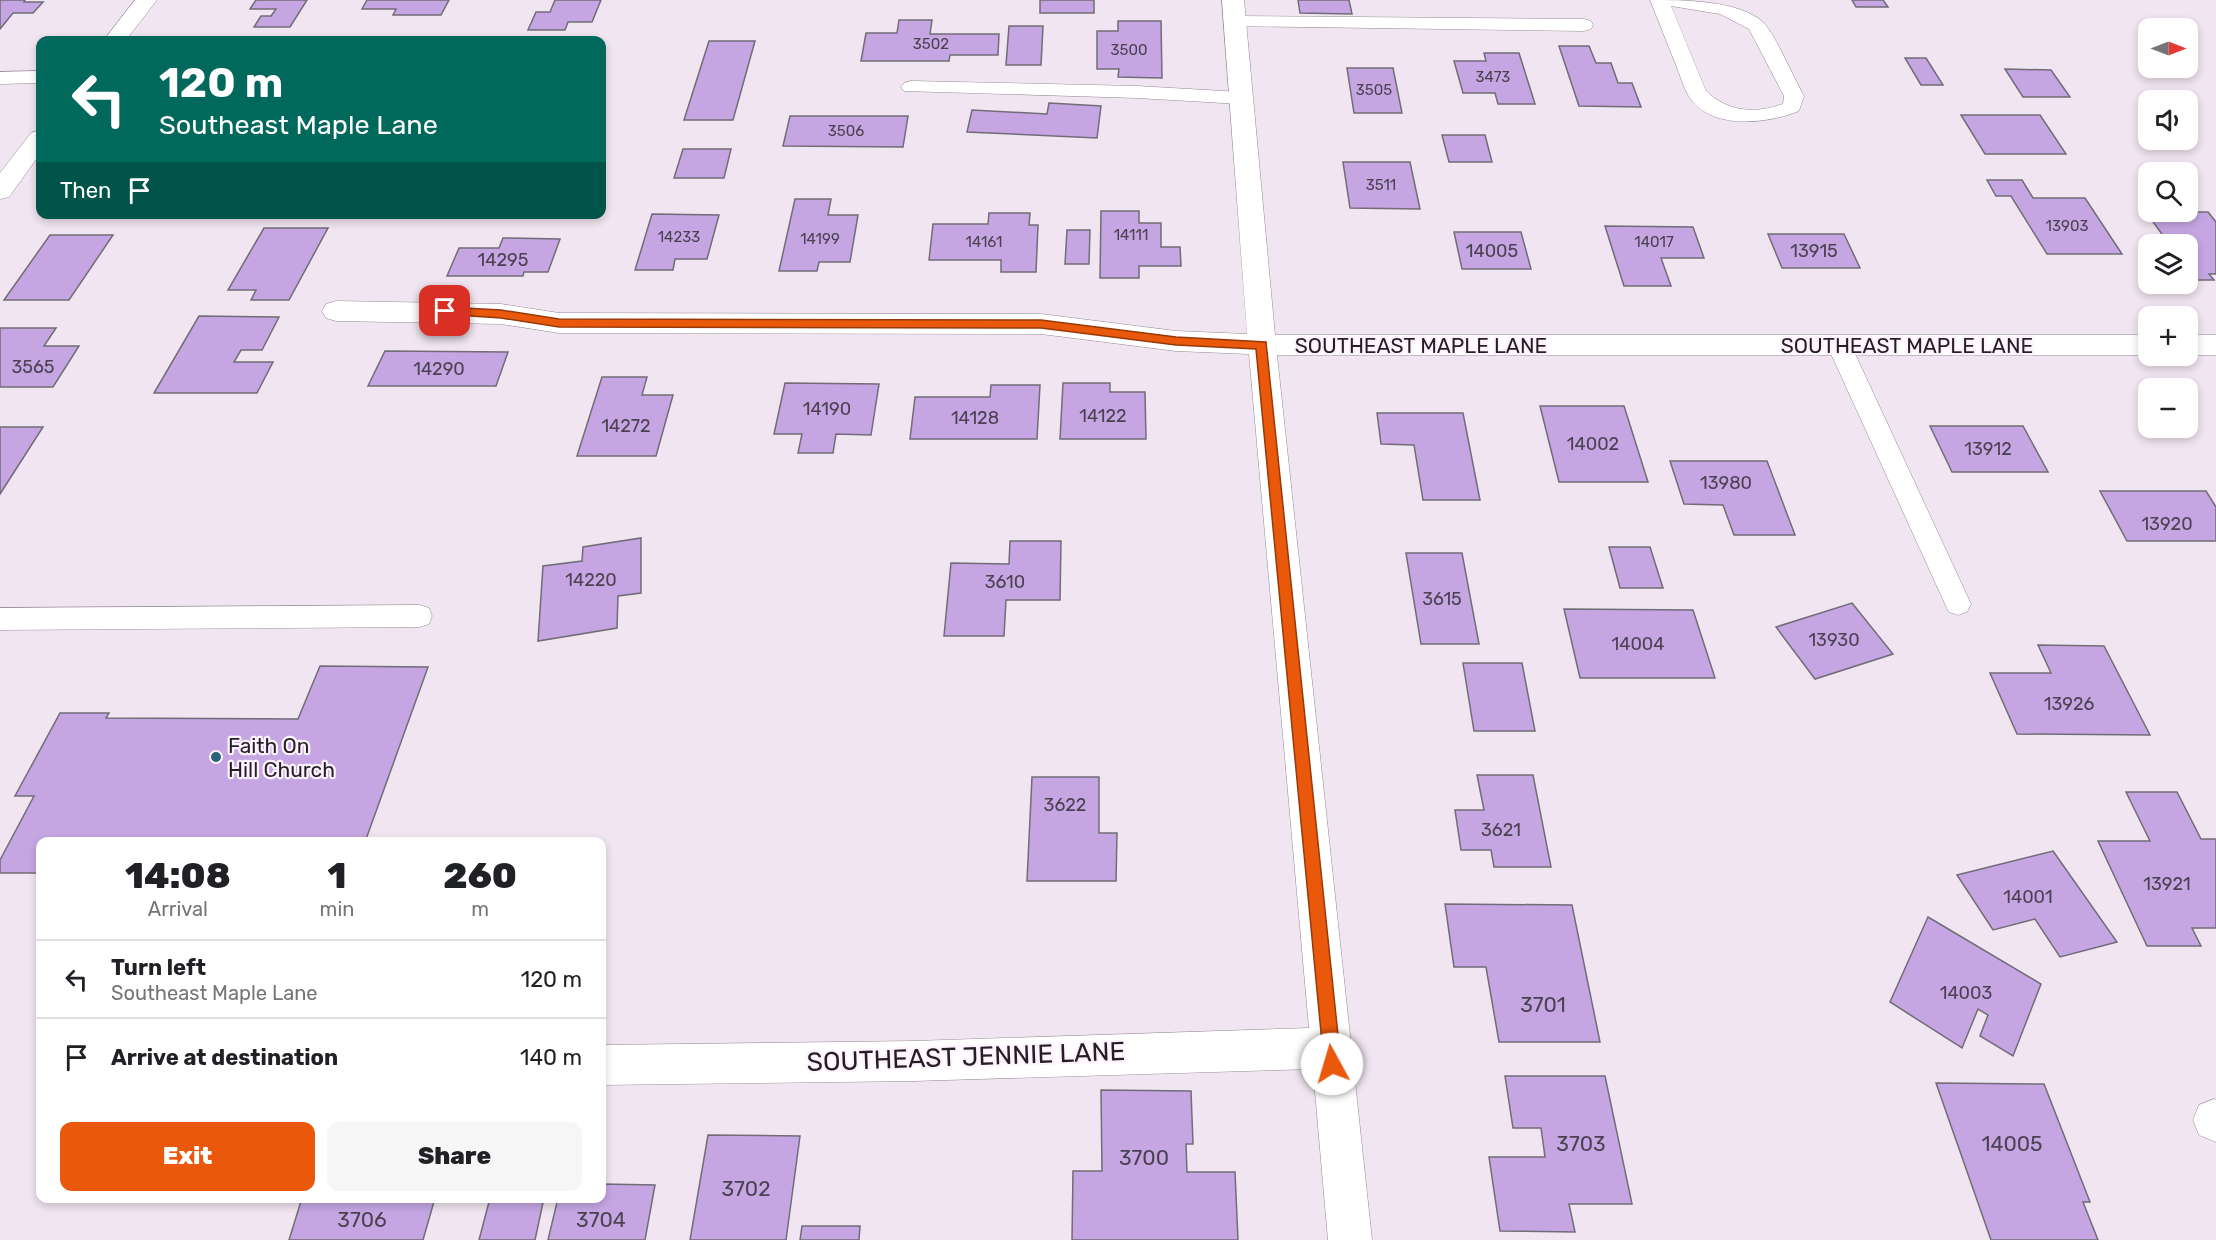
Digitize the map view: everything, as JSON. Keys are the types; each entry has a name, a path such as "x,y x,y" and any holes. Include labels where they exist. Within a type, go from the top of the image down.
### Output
{"street":[{"path":"118,36 146,0"},
{"path":"1233,11 1262,345 1350,1240"},
{"path":"0,190 36,143"},
{"name":"SOUTHEAST MAPLE LANE","path":"336,311 467,312 501,314 559,323 1041,324 1176,341 1262,345 2138,345"},
{"path":"2198,345 2216,345"},
{"name":"SOUTHEAST JENNIE LANE","path":"606,1065 914,1061 1331,1048"}],"lane":[{"path":"1659,0 1697,94 1707,106 1722,113 1749,116 1776,114 1792,107 1794,96 1757,26 1748,17 1665,0"},
{"path":"1233,11 1584,25"},
{"path":"0,78 36,77"},
{"path":"911,87 1137,92 1241,98"},
{"path":"1839,345 1959,604"},
{"path":"0,619 419,616"}],"building":[{"path":"0,0 43,2 33,13 13,13 0,29"},
{"path":"256,0 307,0 290,27 254,27 261,16 271,16 276,9 250,9"},
{"path":"367,0 449,0 441,15 393,15 396,9 362,9"},
{"path":"555,0 601,0 592,22 568,22 565,30 528,30 536,12 550,12"},
{"path":"1040,0 1094,0 1094,13 1040,13"},
{"path":"1298,0 1349,0 1352,14 1300,13"},
{"path":"1852,0 1883,0 1888,7 1856,7"},
{"path":"899,20 932,20 930,34 999,34 998,55 950,55 949,61 861,61 866,33 897,33"},
{"path":"1118,21 1161,21 1162,78 1118,77 1119,69 1097,69 1097,31 1118,31"},
{"path":"1009,26 1043,26 1041,65 1006,65"},
{"path":"709,41 755,41 733,120 684,120"},
{"path":"1559,46 1589,46 1596,63 1611,63 1618,83 1632,83 1641,107 1579,106"},
{"path":"1484,53 1519,53 1535,104 1498,104 1495,93 1463,93 1454,61 1486,61"},
{"path":"1905,58 1926,58 1943,85 1921,85"},
{"path":"1347,68 1393,68 1402,113 1354,113"},
{"path":"2005,69 2051,70 2070,97 2023,97"},
{"path":"1049,103 1101,106 1097,138 967,132 972,110 1047,114"},
{"path":"1961,115 2040,115 2066,154 1985,154"},
{"path":"790,116 908,116 903,147 783,146"},
{"path":"1442,135 1485,135 1492,162 1449,162"},
{"path":"683,149 731,149 724,178 674,178"},
{"path":"1343,162 1410,162 1420,209 1350,208"},
{"path":"1987,180 2022,180 2033,198 2085,198 2122,254 2047,254 2011,196 1996,196"},
{"path":"795,199 831,199 828,215 858,215 850,262 819,262 817,271 779,271"},
{"path":"1101,211 1139,211 1139,223 1161,223 1161,247 1180,247 1181,266 1139,266 1139,278 1100,278"},
{"path":"2198,212 2208,212 2216,222 2216,274 2209,274 2214,280 2198,280 2198,234 2162,234 2153,222 2198,222"},
{"path":"989,213 1030,213 1029,225 1038,225 1036,272 1001,272 1001,260 929,260 933,224 988,224"},
{"path":"652,214 719,215 707,259 675,259 673,270 635,270"},
{"path":"1605,226 1693,227 1704,258 1661,258 1671,286 1624,286"},
{"path":"264,228 328,228 289,300 251,300 256,290 228,290"},
{"path":"1067,230 1090,230 1089,264 1065,264"},
{"path":"1454,232 1521,232 1531,269 1462,269"},
{"path":"1768,234 1844,234 1860,268 1782,268"},
{"path":"50,235 113,235 69,300 4,300"},
{"path":"503,238 560,239 548,272 524,272 523,276 447,276 459,248 499,248"},
{"path":"199,316 279,317 262,350 241,350 234,362 273,362 257,393 154,393"},
{"path":"0,328 56,328 44,346 79,346 53,387 0,387"},
{"path":"385,351 508,352 496,386 368,386"},
{"path":"602,377 647,377 642,395 673,395 656,456 577,456"},
{"path":"785,383 879,384 871,435 836,434 833,453 798,453 802,434 774,434"},
{"path":"1063,383 1110,383 1110,392 1145,392 1146,439 1060,439"},
{"path":"991,385 1040,385 1037,439 910,439 915,397 990,397"},
{"path":"1540,406 1624,406 1648,482 1559,482"},
{"path":"1377,413 1463,413 1480,500 1423,500 1414,445 1381,444"},
{"path":"1930,426 2023,426 2048,472 1952,472"},
{"path":"0,427 43,427 0,494"},
{"path":"1670,461 1767,461 1795,535 1734,535 1723,505 1684,504"},
{"path":"2100,491 2206,491 2216,507 2216,541 2127,541"},
{"path":"641,538 641,593 618,596 617,628 538,641 543,566 582,561 583,547"},
{"path":"1010,541 1061,541 1060,600 1006,600 1004,636 944,636 951,563 1009,564"},
{"path":"1609,547 1650,547 1663,588 1620,588"},
{"path":"1406,553 1462,553 1479,644 1421,644"},
{"path":"1852,603 1893,654 1815,679 1776,627"},
{"path":"1564,609 1693,610 1715,678 1580,678"},
{"path":"2038,645 2104,646 2150,735 2017,734 1990,673 2051,673"},
{"path":"1463,663 1522,663 1535,731 1474,731"},
{"name":"Faith On Hill Church","path":"320,666 428,667 367,837 36,837 36,873 0,873 0,860 34,796 15,796 60,713 109,713 106,718 298,719"},
{"path":"1477,775 1533,775 1551,867 1494,867 1491,850 1461,850 1455,810 1484,810"},
{"path":"1032,777 1099,777 1099,833 1117,833 1116,881 1027,881"},
{"path":"2126,792 2177,792 2201,839 2216,839 2216,928 2192,928 2201,946 2147,946 2098,841 2150,841"},
{"path":"2053,851 2117,942 2060,957 2035,919 1993,930 1957,875"},
{"path":"1445,904 1572,905 1600,1042 1499,1042 1486,967 1454,967"},
{"path":"1928,917 2041,984 2013,1056 1980,1036 1988,1015 1978,1009 1962,1048 1890,1002"},
{"path":"1505,1076 1605,1076 1632,1204 1569,1204 1575,1232 1500,1231 1489,1157 1545,1157 1541,1128 1513,1128"},
{"path":"1936,1083 2044,1084 2090,1202 2083,1202 2098,1240 1991,1240"},
{"path":"1101,1090 1191,1091 1193,1144 1186,1144 1187,1172 1235,1172 1238,1240 1072,1240 1073,1171 1102,1171"},
{"path":"708,1135 800,1136 786,1240 690,1240"},
{"path":"606,1184 655,1185 645,1240 548,1240 557,1203 606,1203"},
{"path":"300,1203 434,1203 423,1240 289,1240"},
{"path":"489,1203 543,1203 535,1240 479,1240"},
{"path":"802,1226 860,1226 859,1240 800,1240"}],"place":[{"name":"Faith On Hill Church","path":"216,757"}],"route":[{"path":"445,311 501,314 559,323 1041,324 1176,341 1262,345 1332,1064"}]}
